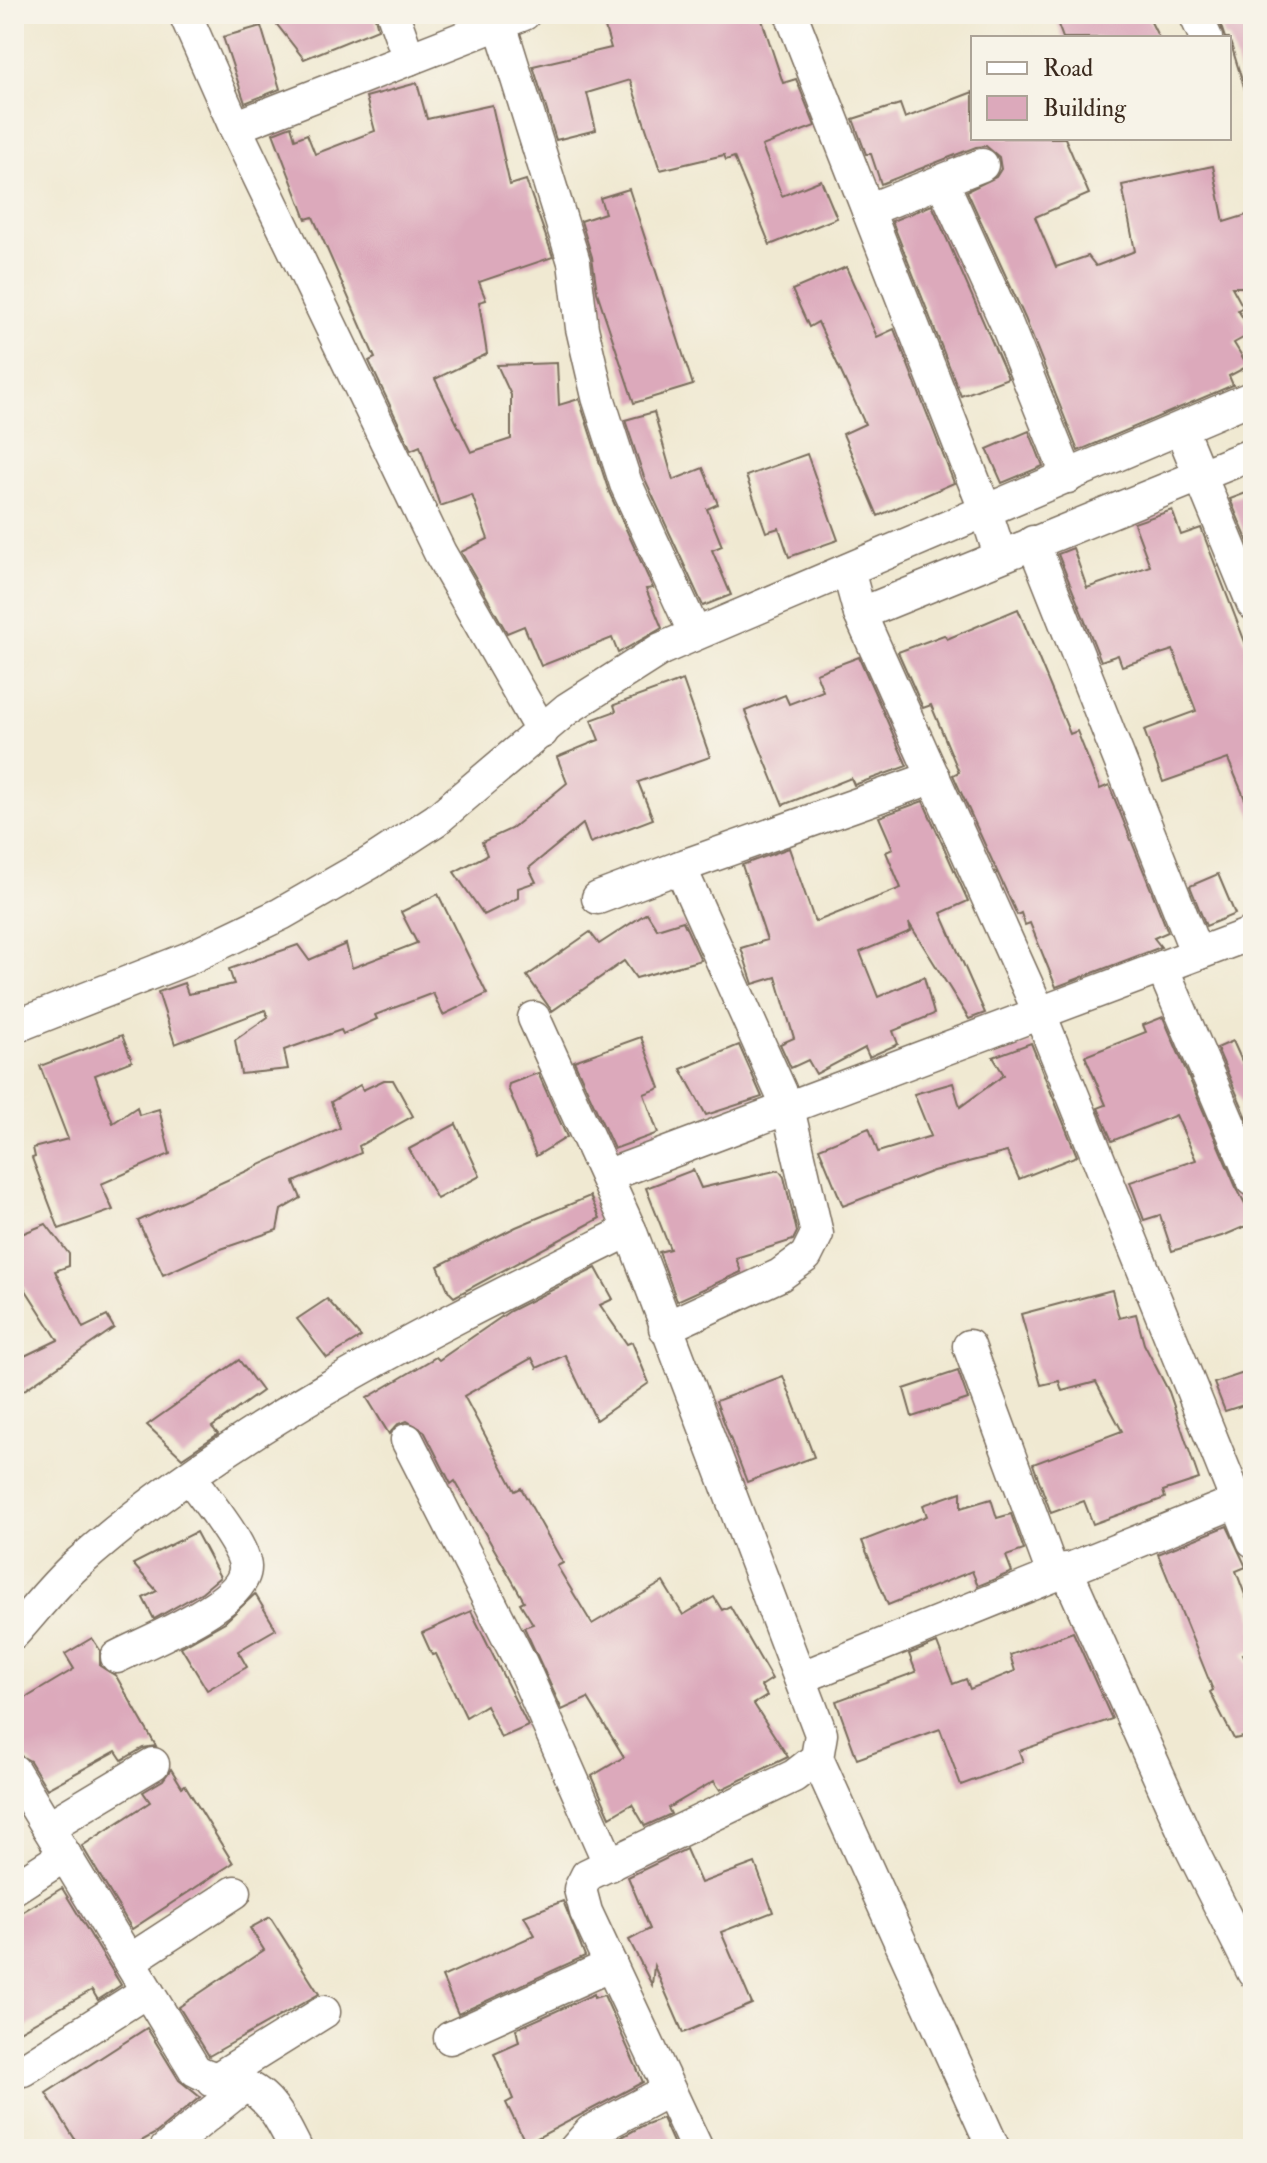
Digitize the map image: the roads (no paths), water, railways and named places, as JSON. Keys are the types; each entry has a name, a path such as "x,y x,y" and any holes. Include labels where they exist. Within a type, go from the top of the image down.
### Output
{"street":[{"path":"185,14 235,127 440,553 542,732"},
{"path":"393,14 409,59"},
{"path":"791,14 986,512 1000,555"},
{"path":"1195,14 1205,36"},
{"path":"235,127 512,19 574,262 582,328 598,397 626,484 695,634"},
{"path":"868,210 982,165"},
{"path":"942,181 1007,325 1068,477"},
{"path":"14,1027 187,959 281,914 436,820 567,709 661,649 695,634 1000,555 1033,542 1192,453 1253,397"},
{"path":"854,592 986,512 1068,477 1192,453 1253,454"},
{"path":"1192,453 1253,604"},
{"path":"1033,542 1197,954"},
{"path":"854,592 1040,1014 1245,1498 1253,1541"},
{"path":"598,898 934,777"},
{"path":"665,1328 780,1275 806,1256 817,1234 788,1108 680,867"},
{"path":"606,1176 1253,933"},
{"path":"1162,967 1253,1180"},
{"path":"534,1018 630,1230 821,1734 817,1758 994,2149"},
{"path":"14,1633 74,1567 190,1477 351,1375 481,1304 630,1230"},
{"path":"969,1346 1060,1572 1253,1972"},
{"path":"407,1440 521,1663 610,1865"},
{"path":"117,1657 224,1602 241,1585 245,1566 237,1546 190,1477"},
{"path":"800,1678 1245,1498"},
{"path":"697,2149 586,1912 580,1889 587,1875 794,1776 817,1758"},
{"path":"48,1827 153,1764"},
{"path":"14,1771 195,2070 264,2097 282,2120 296,2149"},
{"path":"14,1888 65,1855"},
{"path":"129,1961 235,1892"},
{"path":"450,2038 611,1965"},
{"path":"23,2070 147,1991"},
{"path":"166,2149 229,2083 324,2012"},
{"path":"575,2149 590,2132 669,2090"}]}
